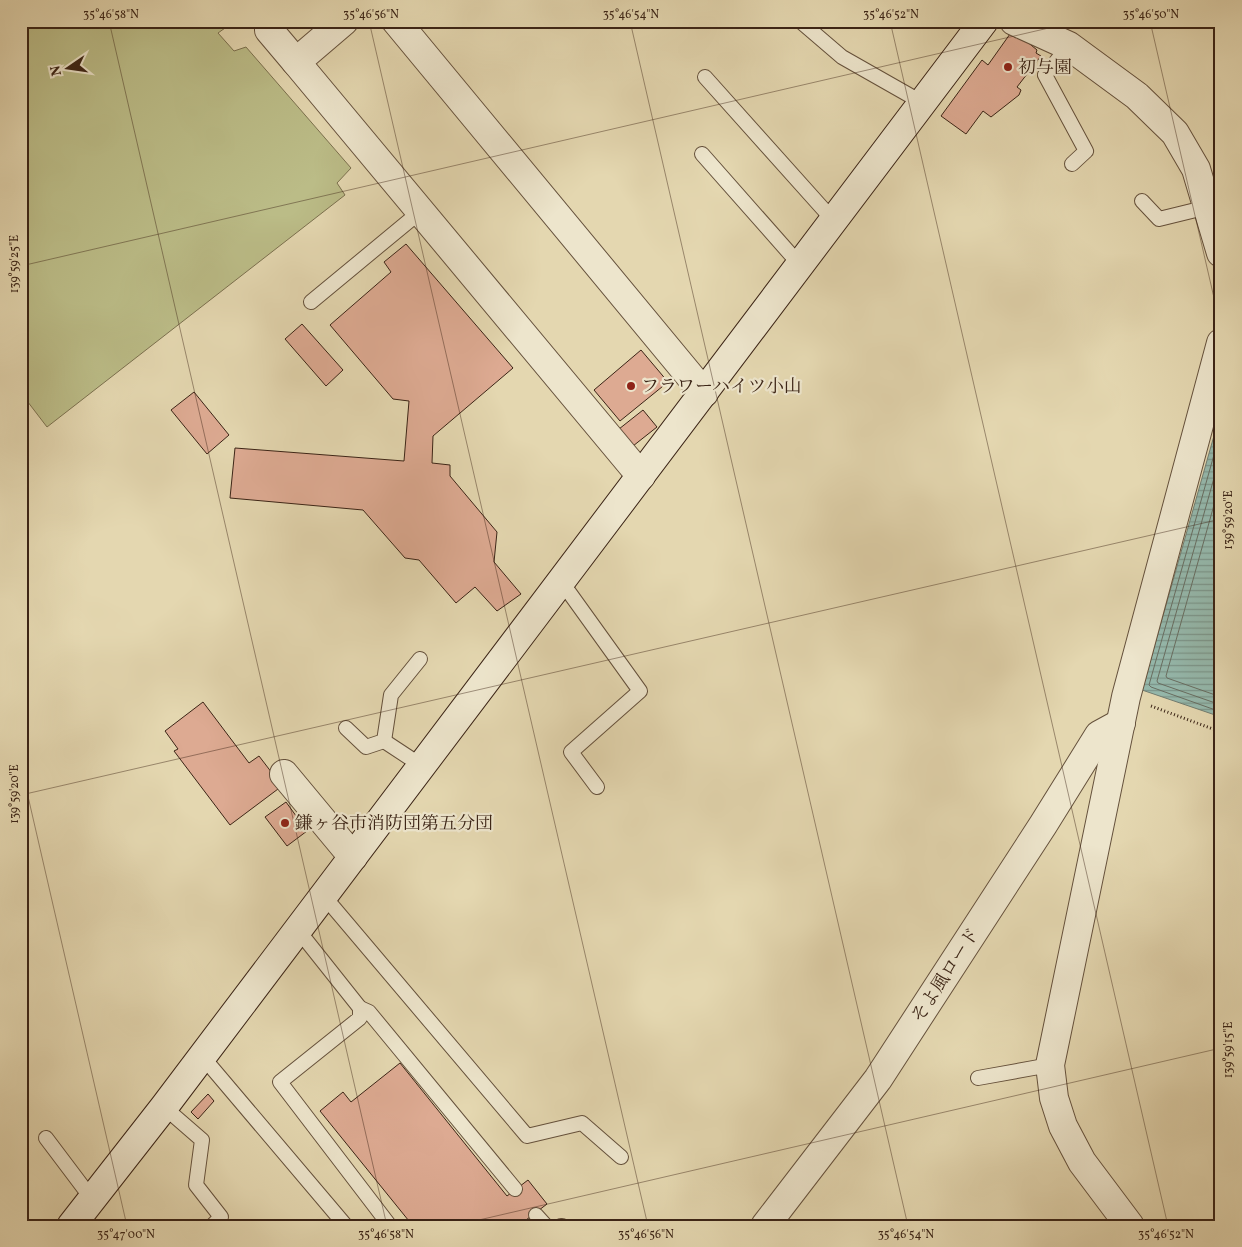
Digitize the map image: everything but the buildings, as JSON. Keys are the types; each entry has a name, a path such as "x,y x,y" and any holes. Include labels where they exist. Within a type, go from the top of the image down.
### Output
{"street":[{"path":"296,62 344,21"},
{"path":"396,21 704,393"},
{"path":"71,1226 298,930 984,21"},
{"path":"1014,21 1069,46 1137,96 1175,133 1196,169 1221,253"},
{"path":"269,30 641,476"},
{"path":"1130,1226 1082,1162 1063,1126 1054,1098 1050,1064 1124,710 1221,343"},
{"name":"そよ風ロード","path":"765,1226 878,1079 1043,825 1099,735 1124,710"},
{"path":"284,774 353,857"}],"lane":[{"path":"800,21 842,57 923,103"},
{"path":"1069,46 1045,75 1086,151 1072,164"},
{"path":"705,77 833,220"},
{"path":"702,154 800,265"},
{"path":"1142,201 1159,219 1208,207"},
{"path":"311,302 421,211"},
{"path":"561,581 640,691 571,752 598,788"},
{"path":"384,741 391,695 420,660"},
{"path":"346,728 366,747 384,741"},
{"path":"384,741 422,766"},
{"path":"323,896 527,1136 582,1123 621,1157"},
{"path":"298,930 360,1008 369,1012 514,1188"},
{"path":"360,1008 360,1018 280,1082 390,1226"},
{"path":"202,1056 346,1226"},
{"path":"978,1078 1050,1064"},
{"path":"164,1106 202,1140 196,1185 221,1217 212,1226"},
{"path":"46,1138 92,1199"},
{"path":"536,1215 546,1226"}],"path":[{"path":"553,21 561,24 568,21"},
{"path":"1124,710 1221,732"}],"green space":[{"path":"21,21 235,21 218,33 234,51 246,47 351,168 337,183 345,195 47,427 21,393"}],"water":[{"path":"1221,411 1221,717 1142,690"}],"place":[{"name":"初与園","path":"1008,67"},
{"name":"フラワーハイツ小山","path":"631,386"},
{"name":"鎌ヶ谷市消防団第五分団","path":"285,823"}]}
